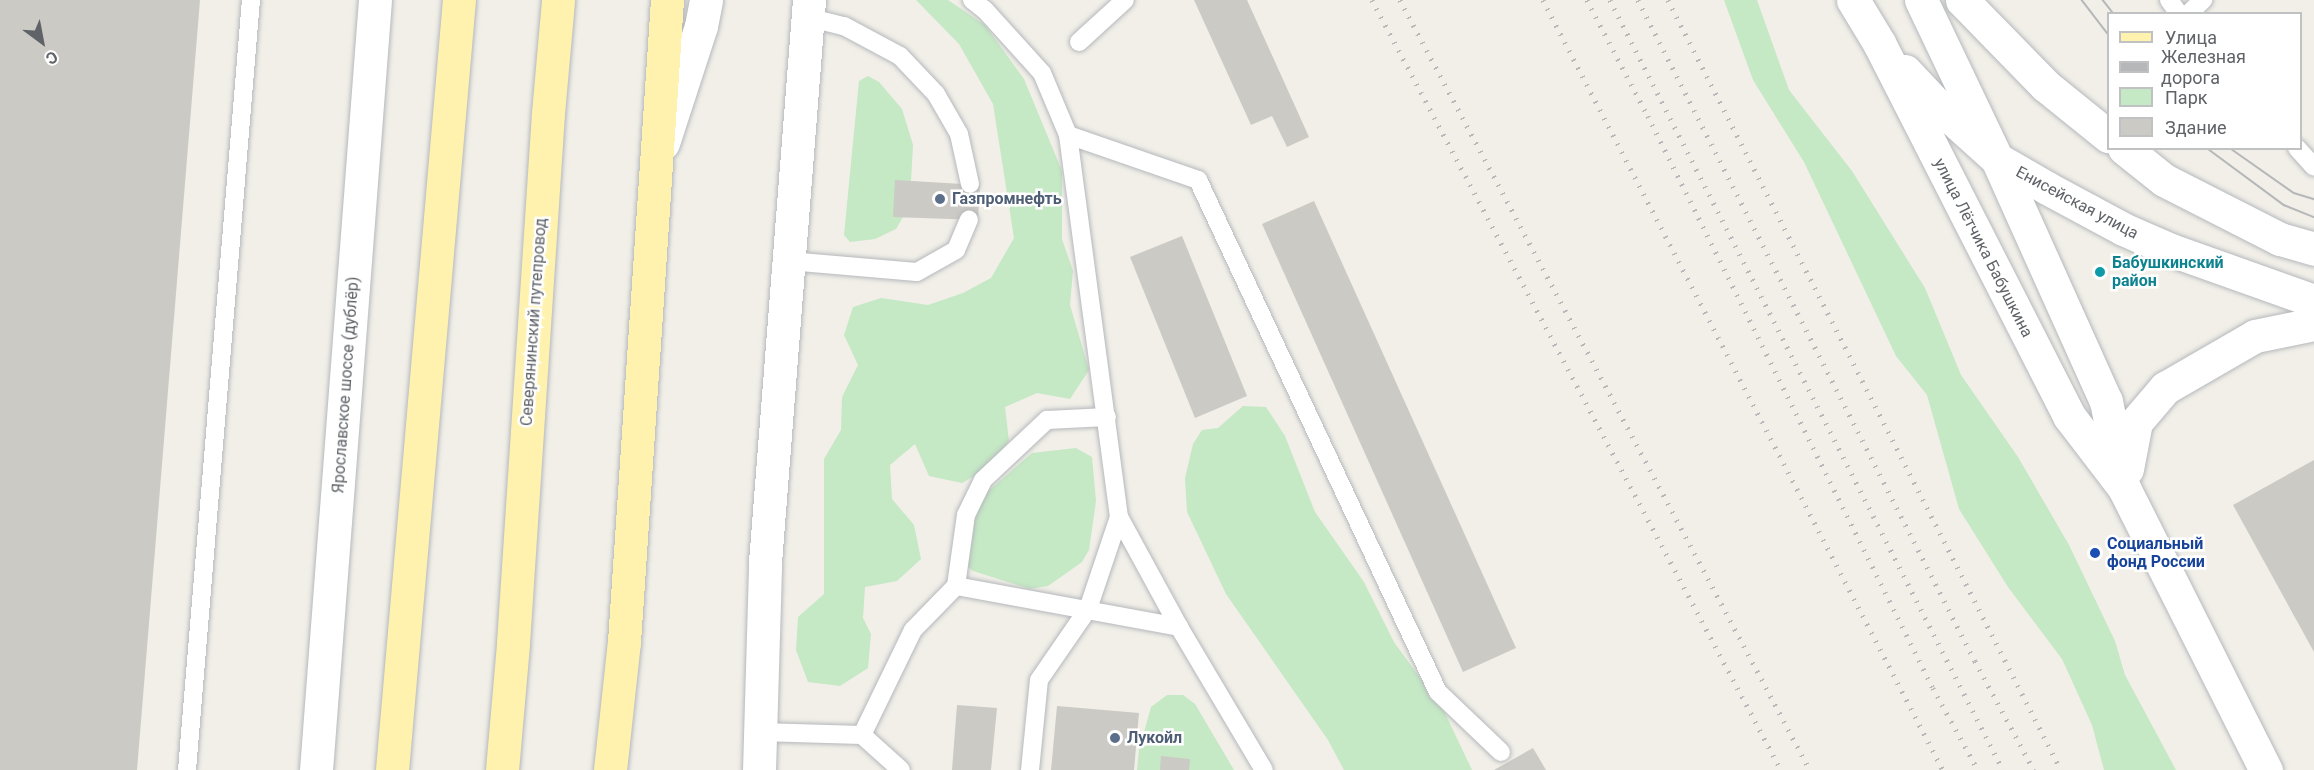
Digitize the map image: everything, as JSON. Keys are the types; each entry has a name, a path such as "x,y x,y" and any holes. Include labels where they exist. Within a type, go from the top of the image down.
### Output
{"main road":[{"name":"Ярославское шоссе (дублёр)","path":"316,770 375,0"},
{"path":"392,770 459,0"},
{"name":"Северянинский путепровод","path":"500,763 513,643 546,137 558,0"},
{"path":"610,770 624,642 667,0"},
{"path":"656,165 701,26 706,0"},
{"name":"улица Лётчика Бабушкина","path":"1853,0 1879,43 2069,416 2124,488 2266,770"},
{"name":"улица Лётчика Бабушкина","path":"1921,0 1997,159 2106,401 2124,488"},
{"path":"1962,0 2046,86 2107,134"},
{"path":"759,770 765,562 808,8"},
{"name":"Енисейская улица","path":"1879,43 1936,104 1997,159 2122,229 2171,250 2314,301"},
{"path":"2126,150 2164,180 2280,239 2314,249"},
{"path":"2124,488 2136,422 2165,388 2255,336 2314,324"}],"lane":[{"path":"187,770 251,0"},
{"path":"972,0 985,10 1042,72 1068,135 1119,517 1179,627 1264,770"},
{"path":"1079,42 1125,0"},
{"path":"2169,0 2178,12"},
{"path":"2190,12 2203,0"},
{"path":"808,8 900,56 936,94 959,134 970,184"},
{"path":"1068,135 1198,180 1438,692 1502,752"},
{"path":"2299,150 2314,167"},
{"path":"789,261 917,272 956,250 969,220"},
{"path":"862,735 913,630 956,586 966,515 983,480 1047,420 1107,417"},
{"path":"1030,770 1039,680 1088,609 1119,517"},
{"path":"956,586 1179,627"},
{"path":"759,732 862,735 901,770"}],"green space":[{"path":"916,0 948,0 985,25 1024,79 1062,171 1062,239 1073,271 1070,305 1089,370 1070,399 1037,393 1005,407 1009,441 988,468 962,483 929,476 915,444 890,465 892,499 914,525 921,559 897,581 865,587 863,618 871,634 868,668 840,686 808,682 796,650 798,617 824,594 824,459 841,430 842,397 858,365 844,335 853,307 881,298 928,305 963,293 991,278 1014,238 993,104 959,44"},
{"path":"1724,0 1757,0 1789,90 1852,171 1925,288 1961,375 2018,457 2069,545 2115,641 2125,675 2176,770 2104,770 2092,725 2062,659 2008,587 1959,509 1927,395 1896,356 1804,162 1753,80"},
{"path":"868,76 879,82 902,109 913,145 911,181 903,217 896,229 875,239 850,242 844,235 859,81"},
{"path":"1243,406 1266,407 1285,436 1315,512 1364,582 1394,642 1444,711 1472,770 1344,770 1328,740 1226,594 1187,512 1185,478 1193,444 1202,430 1218,428"},
{"path":"1076,448 1092,457 1096,501 1089,550 1082,562 1048,586 1030,589 973,571 960,561 972,505 1032,453"},
{"path":"1167,695 1183,695 1195,704 1234,770 1137,770 1139,750 1151,707"}],"building":[{"path":"0,0 200,0 137,770 0,770"},
{"path":"1194,0 1247,0 1309,137 1287,147 1272,116 1251,125"},
{"path":"895,180 980,185 978,220 893,217"},
{"path":"1314,201 1516,648 1463,672 1262,224"},
{"path":"1182,236 1247,396 1195,418 1130,257"},
{"path":"2314,460 2314,652 2233,505"},
{"path":"957,705 997,708 991,770 952,770"},
{"path":"1057,706 1139,713 1134,770 1051,770"},
{"path":"1533,748 1546,770 1494,770"},
{"path":"1161,756 1190,759 1189,770 1160,770"}],"tram line":[{"path":"2082,0 2107,33"},
{"path":"2103,0 2112,12"},
{"path":"2210,150 2284,205 2314,217"},
{"path":"2233,150 2294,193 2314,199"}],"railway":[{"path":"1372,0 1781,770"},
{"path":"1400,0 1810,770"},
{"path":"1543,0 1943,770"},
{"path":"1587,0 1648,116 1933,688 1978,770"},
{"path":"1610,0 2003,770"},
{"path":"1638,0 1975,661 2034,770"},
{"path":"1668,0 2061,770"}],"place":[{"name":"Газпромнефть","path":"940,199"},
{"name":"Бабушкинский район","path":"2100,272"},
{"name":"Социальный фонд России","path":"2095,553"},
{"name":"Лукойл","path":"1115,738"}]}
